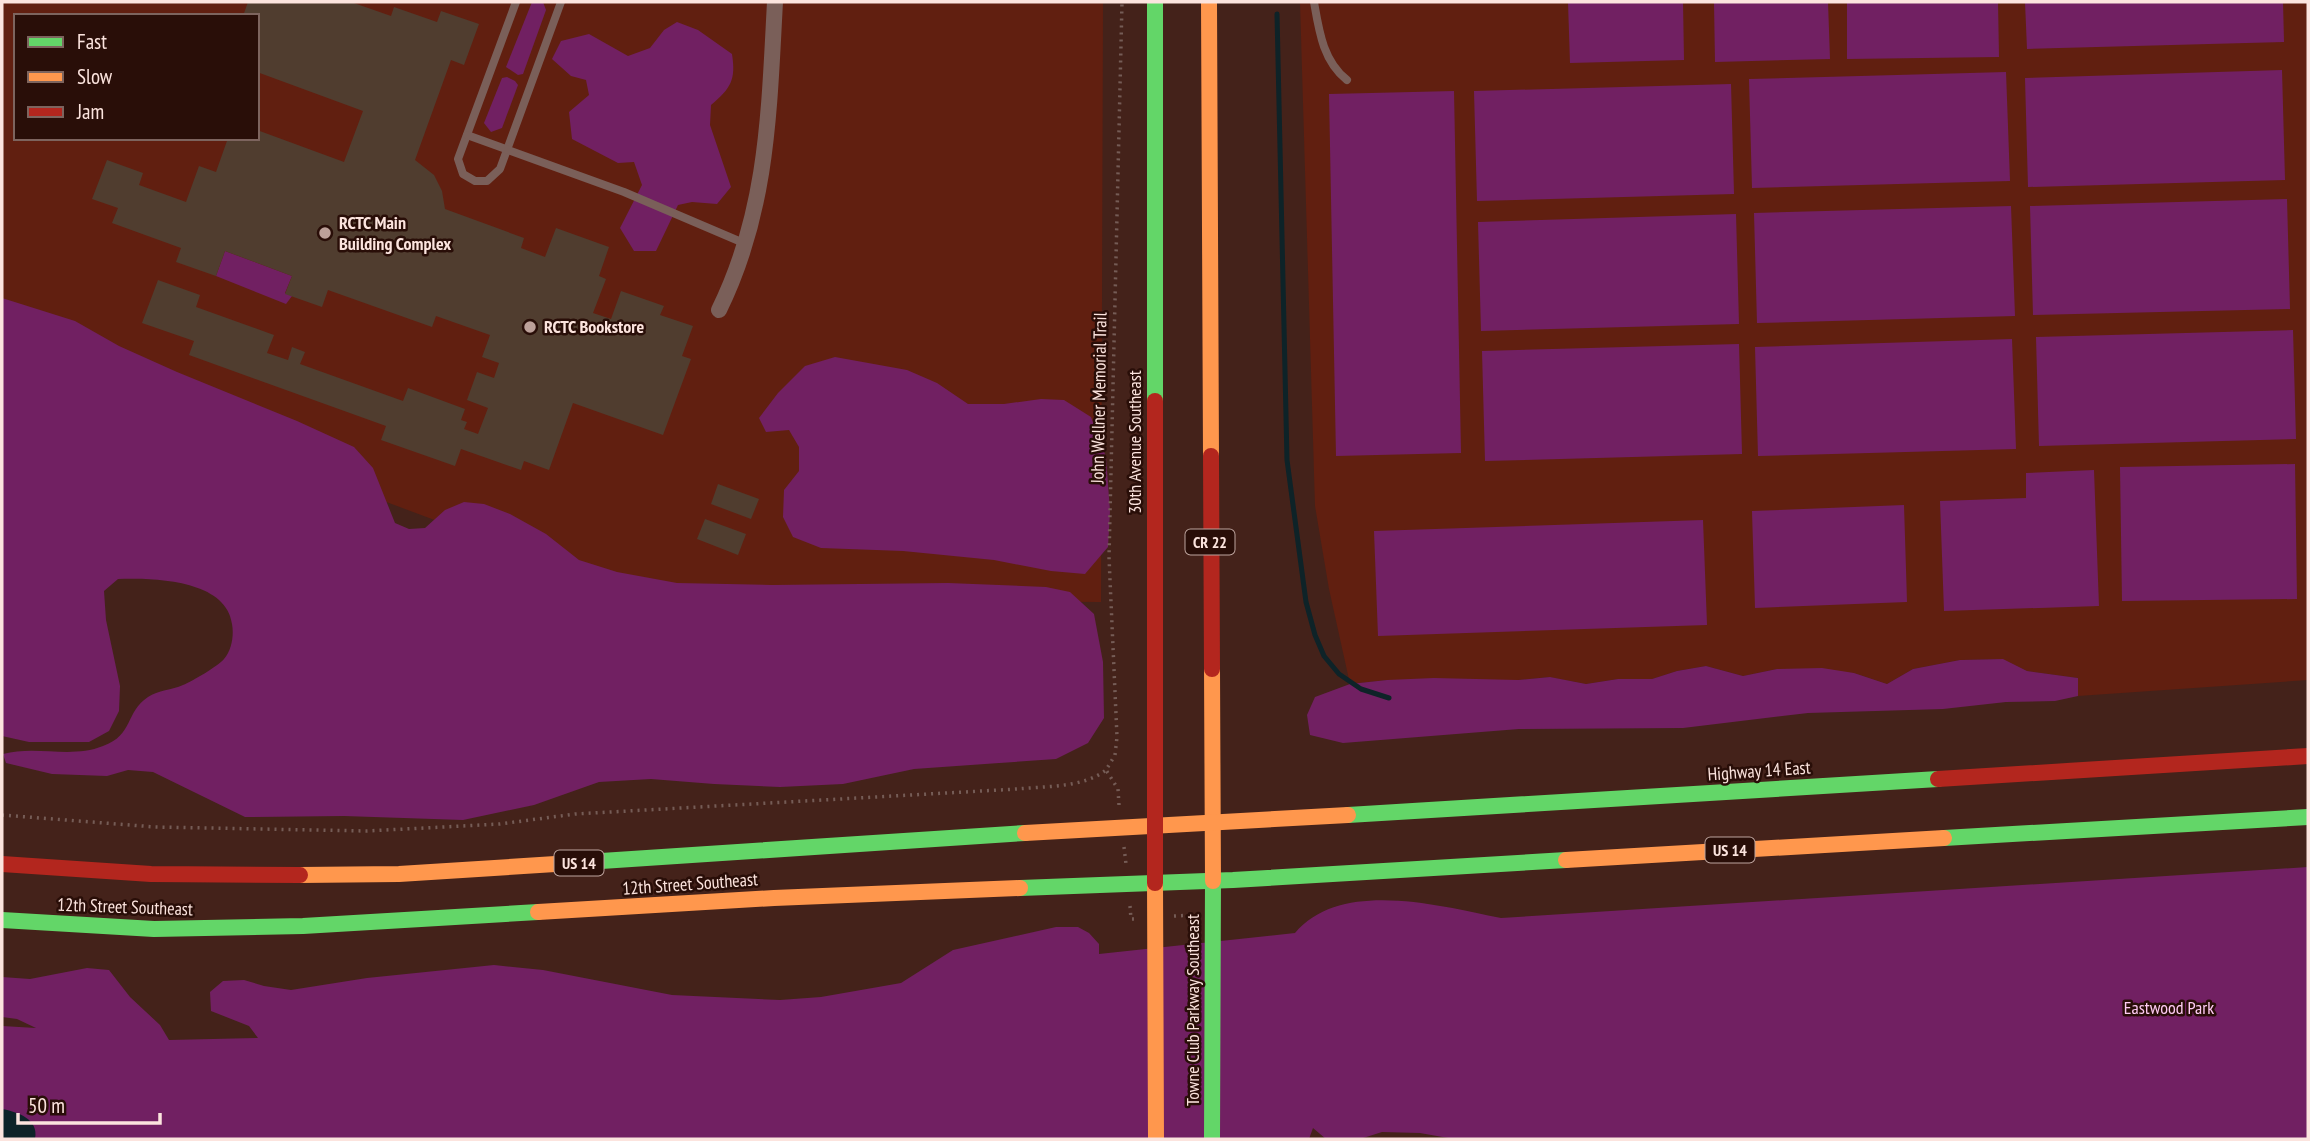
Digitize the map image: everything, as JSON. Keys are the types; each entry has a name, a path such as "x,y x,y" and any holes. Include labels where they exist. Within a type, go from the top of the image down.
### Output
{"main road":[{"name":"30th Avenue Southeast","path":"1155,2 1155,883"},
{"name":"CR 22","path":"1209,2 1213,881"},
{"name":"Highway 14 East","path":"1211,823 2308,756"},
{"name":"US 14","path":"1213,881 2308,817"},
{"name":"12th Street Southeast","path":"2,864 151,874 399,874 1211,823"},
{"name":"12th Street Southeast","path":"2,920 153,929 303,926 774,898 1213,881"},
{"name":"Towne Club Parkway Southeast","path":"1212,1139 1213,881"},
{"path":"1155,883 1156,1139"}],"street":[{"path":"719,310 735,277 746,244 762,174 772,80 775,2"}],"lane":[{"path":"516,2 458,159 463,174 475,181 487,181 497,174 561,2"},
{"path":"1314,2 1323,44 1330,62 1347,80"},
{"path":"467,135 624,192 746,244"}],"path":[{"name":"John Wellner Memorial Trail","path":"1106,770 1115,755 1117,737 1109,557 1122,2"},
{"path":"2,815 155,827 367,831 435,829 575,814 1017,789 1076,782 1097,777 1106,770 1118,789 1131,919 1212,914"}],"shaded area":[{"path":"2,2 1103,2 1101,602 648,600 2,358"},
{"path":"1300,2 2308,2 2308,680 2078,696 2078,678 2027,671 2002,659 1960,660 1913,669 1887,684 1854,673 1777,669 1743,676 1706,666 1652,679 1618,679 1586,684 1549,677 1518,680 1387,680 1350,684 1329,589 1315,506"}],"green space":[{"path":"532,2 543,2 546,10 523,74 518,75 506,67"},
{"path":"1568,2 1683,2 1684,60 1570,63"},
{"path":"1714,2 1828,2 1830,59 1715,62"},
{"path":"1847,2 1998,2 1999,57 1847,59"},
{"path":"2025,2 2283,2 2284,42 2027,49"},
{"path":"677,22 698,30 732,54 732,77 723,94 711,105 710,125 731,187 717,204 692,202 678,205 656,251 634,251 620,228 642,185 634,162 618,163 572,139 569,112 589,95 586,80 571,76 552,59 561,41 589,34 628,56 650,48 664,30"},
{"path":"2282,70 2285,180 2028,187 2025,78"},
{"path":"2006,72 2010,181 1752,188 1749,79"},
{"path":"507,77 518,85 502,128 491,132 484,123 502,78"},
{"path":"1731,84 1734,194 1477,201 1474,91"},
{"path":"1454,91 1461,453 1336,456 1329,94"},
{"path":"2287,199 2290,309 2033,315 2030,206"},
{"path":"2011,206 2015,316 1757,323 1754,213"},
{"path":"1736,214 1739,324 1481,331 1478,222"},
{"path":"225,251 292,276 285,293 292,296 286,304 216,276"},
{"path":"2,298 75,321 119,346 354,447 373,468 395,523 409,529 425,528 445,510 464,502 484,504 510,514 546,534 579,560 617,572 677,583 948,583 1046,587 1070,592 1094,614 1103,662 1104,718 1088,743 1056,759 914,769 843,784 780,787 651,779 599,782 534,805 463,820 344,816 245,817 153,772 128,770 107,776 52,774 6,763 3,754 91,750 113,741 125,730 136,709 148,697 179,687 221,662 229,651 233,633 227,609 216,598 202,590 167,581 118,579 104,591 106,620 120,686 119,711 109,731 89,742 29,742 2,736"},
{"path":"2293,330 2296,439 2039,446 2036,337"},
{"path":"2012,339 2016,449 1758,456 1755,347"},
{"path":"1739,344 1742,454 1485,461 1482,351"},
{"path":"835,357 907,370 937,383 968,404 1064,400 1091,417 1106,457 1110,511 1108,547 1085,574 1051,571 994,560 903,551 821,548 793,537 783,517 784,490 799,471 799,447 789,430 766,432 759,418 778,393 805,366"},
{"path":"2295,464 2297,599 2122,601 2120,467"},
{"path":"2094,470 2099,606 1944,611 1940,501 2026,498 2026,473"},
{"path":"1904,505 1907,602 1755,608 1752,511"},
{"path":"1703,520 1707,625 1378,636 1374,531"},
{"path":"2003,659 2027,671 2078,678 2078,696 2055,701 2006,702 1943,709 1808,713 1683,728 1519,729 1343,743 1310,735 1307,715 1315,697 1350,684 1387,680 1518,680 1550,677 1586,684 1618,679 1652,679 1706,666 1743,676 1777,669 1822,668 1854,673 1887,684 1913,669 1960,660"},
{"name":"Eastwood Park","path":"2308,867 2308,1139 1454,1139 1420,1133 1382,1132 1360,1139 1326,1139 1313,1128 1309,1139 2,1139 2,1026 36,1028 17,1019 2,1017 2,977 30,979 87,968 109,970 130,997 160,1025 169,1040 258,1038 249,1026 211,1011 210,992 223,981 244,980 291,990 367,978 494,965 543,970 672,995 780,1000 821,997 901,983 953,950 1056,927 1078,927 1089,933 1099,944 1099,954 1295,933 1315,916 1338,906 1365,901 1422,903 1501,918"}],"water":[{"path":"2,1109 21,1115 31,1122 35,1139 2,1139"}],"building":[{"name":"RCTC Main Building Complex","path":"248,2 351,2 391,16 394,7 437,22 441,11 479,24 464,65 451,60 415,160 434,175 442,191 445,209 524,238 521,248 545,257 556,228 609,247 599,276 606,279 593,313 611,319 621,291 664,306 660,315 693,326 682,356 691,359 663,435 573,403 549,470 524,461 521,470 461,449 455,466 381,440 386,426 189,355 194,341 142,323 158,280 200,295 196,307 274,335 267,353 288,360 292,347 305,352 300,364 403,401 408,388 465,409 461,420 467,422 464,429 478,434 488,408 467,400 477,372 494,378 499,363 482,357 490,335 436,316 432,327 328,290 322,307 285,294 292,276 225,251 216,276 176,262 181,248 112,223 118,208 92,199 107,160 143,173 139,185 186,202 199,166 216,172 227,140 259,140 259,131 344,162 363,111 259,73 259,14 244,14"},
{"path":"718,484 759,499 751,519 711,504"},
{"path":"705,519 746,534 738,555 697,539"}],"waterway":[{"path":"1277,14 1287,460 1306,602 1324,656 1339,674 1361,689 1389,698"}],"traffic: fast":[{"path":"1155,2 1155,401"},
{"path":"1348,815 1938,779"},
{"path":"1944,838 2308,817"},
{"path":"571,863 1025,833"},
{"path":"1020,888 1233,880 1566,860"},
{"path":"1212,1139 1213,881"},
{"path":"2,920 154,929 303,926 538,912"}],"traffic: slow":[{"path":"1209,2 1211,456"},
{"path":"1212,669 1213,881"},
{"path":"1025,833 1348,815"},
{"path":"1566,860 1944,838"},
{"path":"300,875 399,874 571,863"},
{"path":"1155,883 1156,1139"},
{"path":"538,912 774,898 1020,888"}],"traffic: jam":[{"path":"1155,401 1155,883"},
{"path":"1211,456 1212,669"},
{"path":"1938,779 2308,756"},
{"path":"2,864 151,874 300,875"}],"place":[{"name":"RCTC Main Building Complex","path":"325,233"},
{"name":"RCTC Bookstore","path":"530,327"}]}
